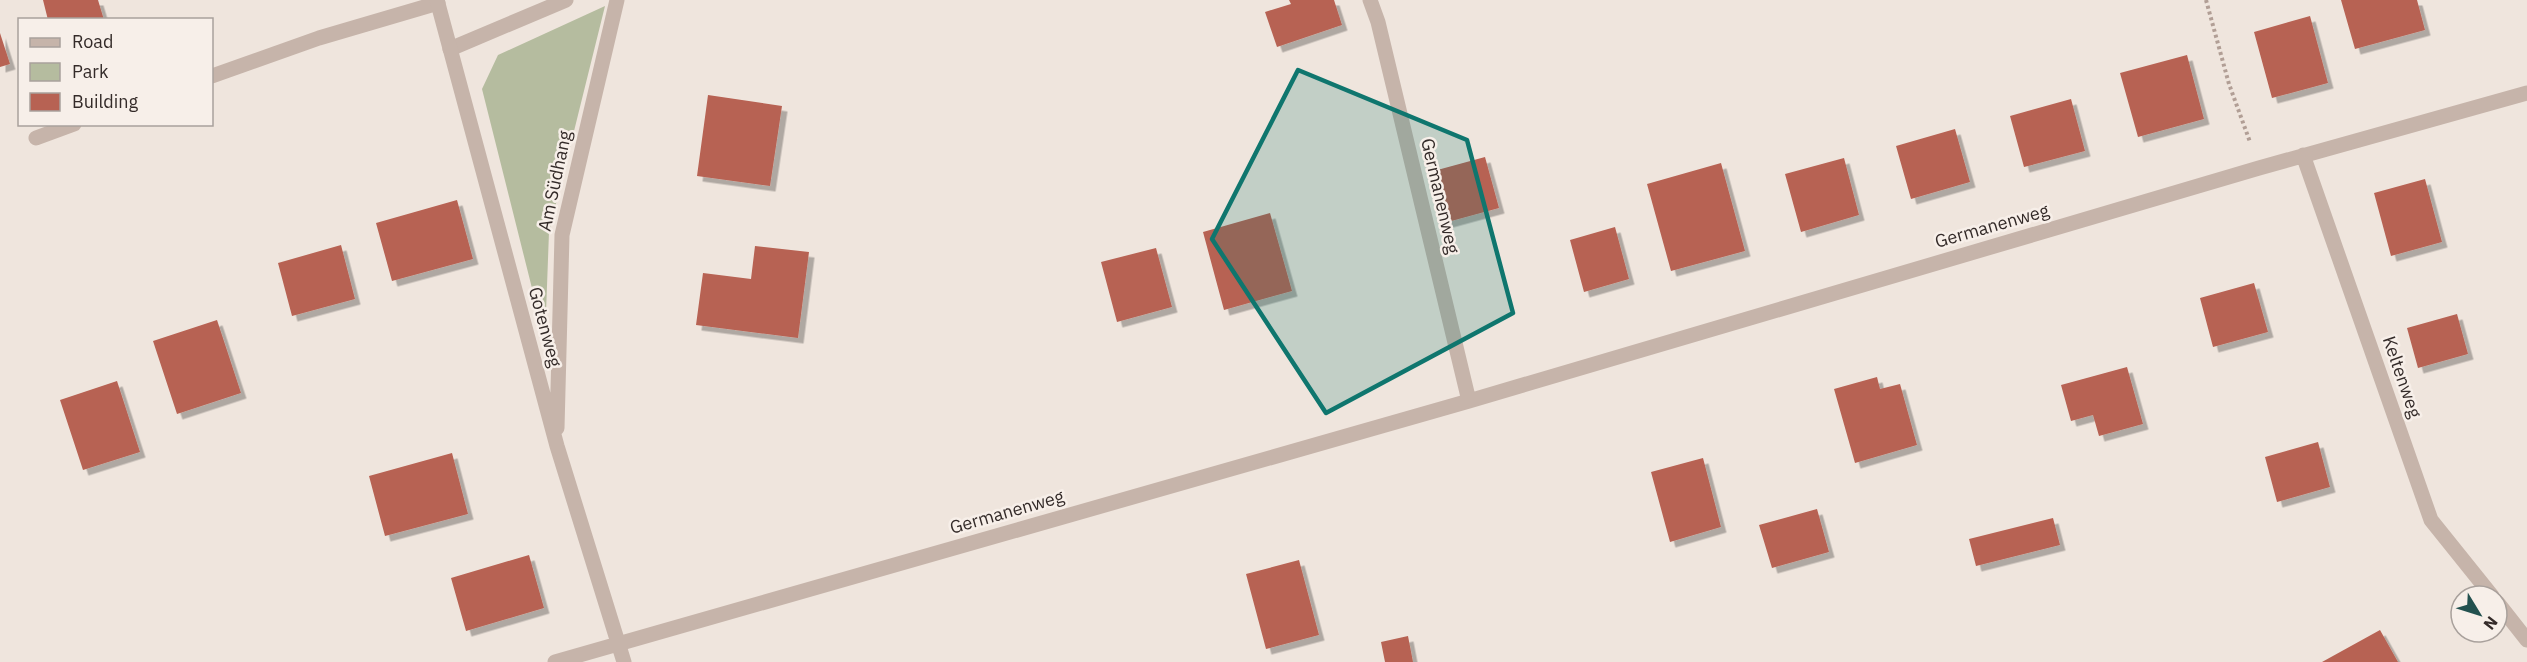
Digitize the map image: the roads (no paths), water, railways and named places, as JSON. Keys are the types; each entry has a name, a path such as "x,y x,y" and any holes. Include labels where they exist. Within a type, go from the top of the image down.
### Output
{"street":[{"path":"450,49 566,0"},
{"name":"Am Südhang","path":"557,446 562,235 617,0"},
{"name":"Germanenweg","path":"1370,0 1378,22 1469,401"},
{"path":"213,76 319,38 437,2"},
{"name":"Gotenweg","path":"437,2 557,446 624,662"},
{"name":"Germanenweg","path":"555,662 1469,401 2303,155 2527,93"},
{"path":"36,138 69,126"},
{"name":"Keltenweg","path":"2303,155 2432,520 2483,584"},
{"path":"2509,617 2527,640"}]}
